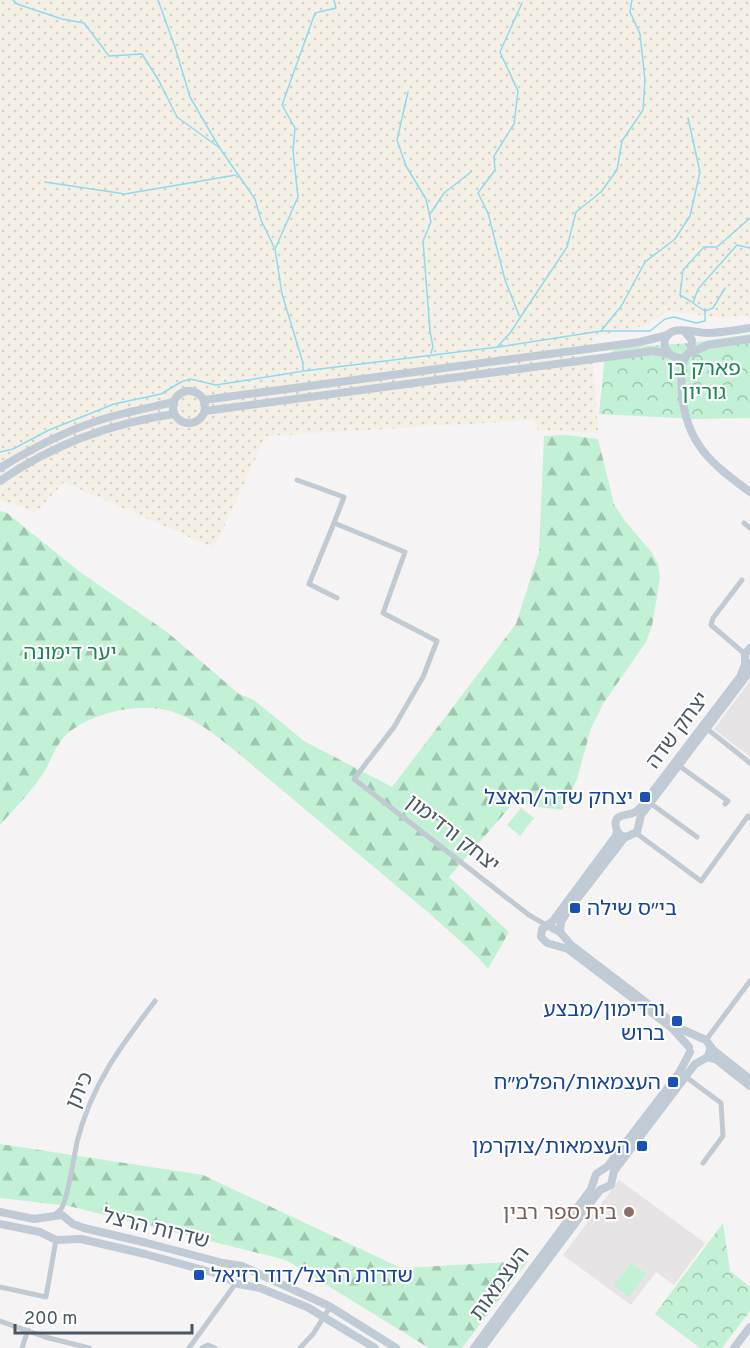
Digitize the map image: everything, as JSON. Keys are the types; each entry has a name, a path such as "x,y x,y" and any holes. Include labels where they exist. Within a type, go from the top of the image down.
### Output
{"main road":[{"path":"204,400 640,342 676,331 711,333 750,328"},
{"path":"685,332 692,340 693,347 683,363 681,382 685,413 696,442 713,463 750,492"},
{"path":"668,335 665,343 681,382"},
{"path":"205,411 645,352 658,351 679,358 708,345 750,339"},
{"path":"196,392 204,400 205,411 200,419 190,423 181,421 174,414 174,402 180,393 196,392"},
{"path":"0,468 78,428 129,411 174,402"},
{"path":"0,481 42,456 82,438 132,422 174,414"},
{"name":"יצחק שדה","path":"638,822 706,728 748,660"},
{"name":"יצחק שדה","path":"630,814 642,807 740,677 748,660"},
{"path":"617,832 630,837 639,828 638,822 630,814 619,817 615,823 616,836 541,937 544,942 568,950 672,1028 690,1049 695,1059 717,1060 750,1086"},
{"path":"557,945 561,942 561,922 567,912 625,837"},
{"path":"546,928 561,933 571,945 674,1024 706,1042 750,1079"},
{"path":"693,1041 706,1042 710,1053 686,1077 612,1176 611,1185 602,1188 597,1186 596,1174 604,1170 679,1073 693,1041"},
{"path":"604,1170 609,1171 612,1176"},
{"name":"העצמאות","path":"474,1348 595,1182"},
{"name":"העצמאות","path":"482,1348 602,1188"},
{"path":"0,1212 34,1218 53,1215 62,1215 69,1220 70,1232 57,1238 45,1226 53,1215"},
{"name":"שדרות הרצל","path":"69,1220 84,1228 235,1265"},
{"name":"שדרות הרצל","path":"0,1224 57,1238 81,1239 153,1256 218,1274 233,1281"},
{"path":"375,1348 324,1316 284,1297 233,1281 228,1276 229,1269 235,1265 248,1269 330,1307 396,1348"},
{"path":"247,1285 252,1275 248,1269"},
{"path":"734,1348 750,1327"}],"street":[{"path":"297,480 344,497 309,584 337,598"},
{"name":"יצחק ורדימון","path":"334,523 405,552 383,613 436,641 423,676 394,727 354,779 546,928"},
{"path":"744,524 750,528"},
{"path":"742,580 712,618 711,625 748,660"},
{"path":"706,728 750,763"},
{"path":"678,765 728,801 725,804"},
{"path":"650,803 697,837"},
{"path":"636,833 701,881 748,816 750,818"},
{"path":"706,1042 750,981"},
{"name":"כיתן","path":"63,1207 83,1119 95,1088 121,1045 155,1001"},
{"path":"686,1077 721,1103 723,1136 703,1163"},
{"path":"53,1215 63,1207 69,1220"},
{"path":"0,1287 46,1297 57,1238"},
{"path":"189,1348 233,1281"},
{"path":"300,1348 330,1307"},
{"path":"0,1321 45,1337 89,1348"},
{"path":"22,1348 28,1330"},
{"path":"202,1348 208,1345 215,1348"}],"shaded area":[{"path":"750,681 750,757 714,729"},
{"name":"בית ספר רבין","path":"619,1180 705,1243 674,1285 656,1272 631,1305 563,1255"}],"green space":[{"name":"פארק בן גוריון","path":"750,334 750,418 695,419 599,414 604,364 606,357 616,348 690,343"},
{"name":"יער דימונה","path":"567,435 598,439 614,504 652,553 658,564 660,578 652,626 646,642 603,704 591,728 577,779 562,810 532,806 516,800 449,877 509,932 488,969 477,956 430,914 238,753 199,724 173,712 146,708 116,711 101,715 75,728 65,736 39,779 0,825 0,511 7,513 80,572 167,632 239,694 254,700 304,741 392,787 516,624 539,552 544,436"},
{"path":"521,808 534,818 520,836 507,825"},
{"path":"0,1144 203,1175 401,1268 528,1261 462,1348 429,1348 286,1260 69,1206 0,1198"},
{"path":"723,1223 730,1271 750,1287 750,1311 722,1348 700,1348 655,1314"},
{"path":"631,1263 646,1274 629,1297 614,1286"}],"sand":[{"path":"0,0 750,0 750,315 724,318 668,311 644,326 592,337 598,433 538,430 533,420 266,436 214,548 64,482 36,512 0,500"}],"waterway":[{"path":"13,0 17,4 62,19 84,23 109,56 142,54 177,117 217,146"},
{"path":"158,0 190,97 219,147 255,199 261,220 274,247"},
{"path":"303,370 303,363 282,294 275,249 298,197 293,151 295,128 282,105 315,13 336,8 334,0"},
{"path":"498,346 510,333 567,247 576,212 601,192 617,170 622,141 643,110 645,80 640,34 630,12 632,0"},
{"path":"519,315 505,280 488,213 478,193 495,170 494,156 514,124 518,91 500,52 522,3"},
{"path":"408,92 397,140 406,166 426,199 431,222 423,241 433,347 431,353"},
{"path":"601,331 622,305 645,262 675,239 690,216 700,172 688,118"},
{"path":"430,214 444,193 471,172"},
{"path":"45,182 125,194 236,175"},
{"path":"692,302 680,295 683,270 704,247 717,247 750,218"},
{"path":"0,452 13,449 49,430 114,404 161,394 190,379 216,385 601,331 650,331 665,319 674,317 696,323 705,321 705,311 693,303 698,289 737,245 750,248"},
{"path":"705,311 713,308 725,288"}],"place":[{"name":"יצחק שדה/האצל","path":"645,797"},
{"name":"בי״ס שילה","path":"575,908"},
{"name":"ורדימון/מבצע ברוש","path":"677,1021"},
{"name":"העצמאות/הפלמ״ח","path":"673,1082"},
{"name":"העצמאות/צוקרמן","path":"642,1146"},
{"name":"בית ספר רבין","path":"629,1212"},
{"name":"שדרות הרצל/דוד רזיאל","path":"199,1275"}]}
